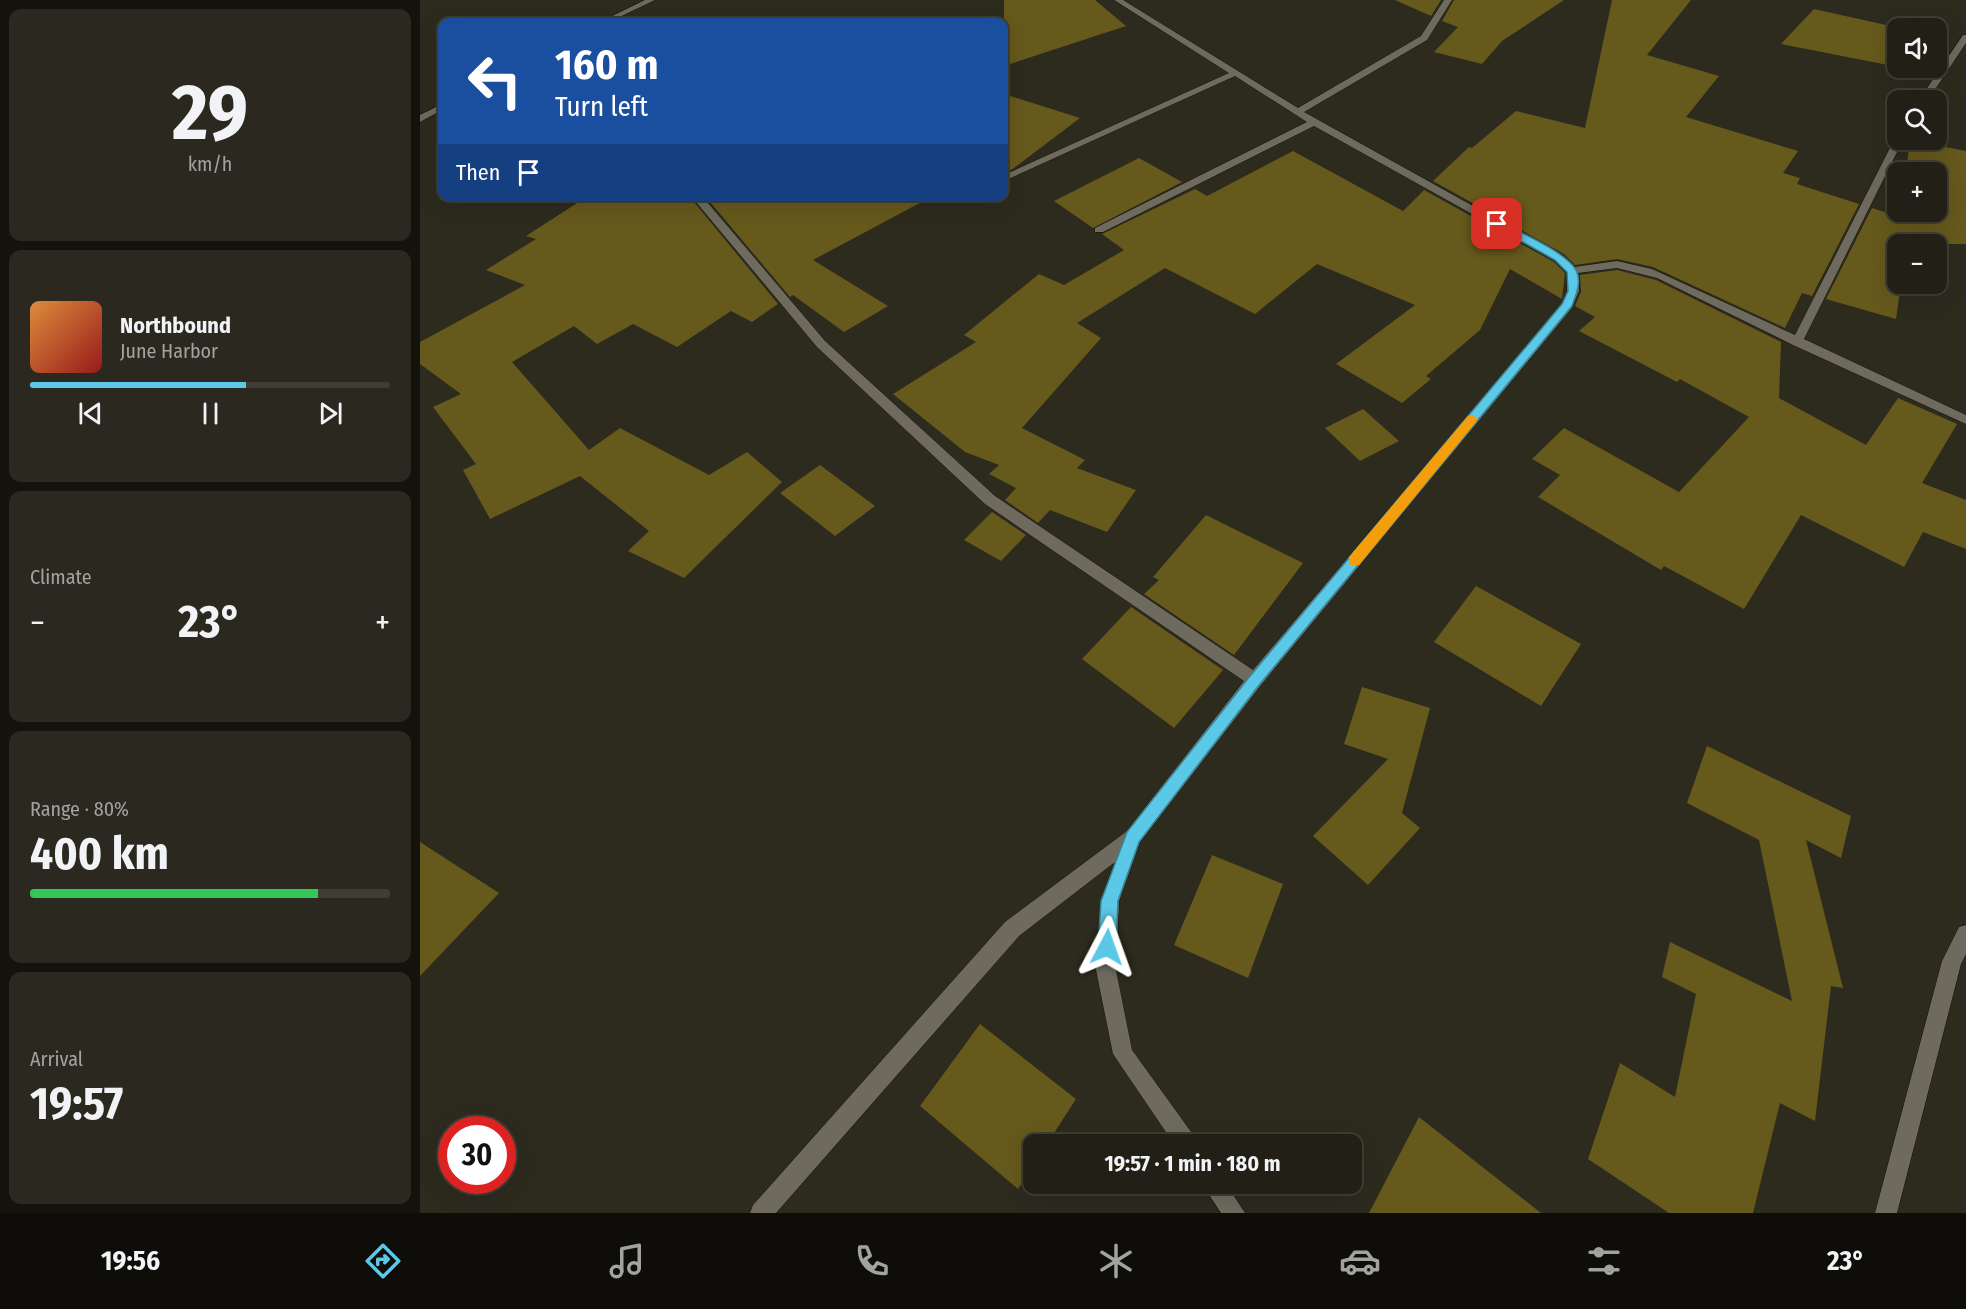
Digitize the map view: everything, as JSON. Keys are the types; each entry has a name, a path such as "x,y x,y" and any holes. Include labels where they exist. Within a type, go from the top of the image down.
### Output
{"street":[{"path":"613,18 651,0"},
{"path":"761,1213 1012,929 1133,837 1255,680 1566,306 1573,291 1572,271 1559,258 1314,122 1118,0"},
{"path":"1297,112 1424,38 1448,0"},
{"path":"1930,90 1966,38"},
{"path":"1008,176 1235,73"},
{"path":"420,119 438,109"},
{"path":"1100,230 1314,122"},
{"path":"1797,342 1894,150"},
{"path":"700,201 820,344 990,500 1255,680"},
{"path":"1572,271 1606,262 1632,265 1661,276 1966,420"},
{"path":"1133,837 1110,901 1106,970 1123,1054 1179,1134"},
{"path":"1886,1213 1952,961 1966,934"},
{"path":"1221,1194 1234,1213"}],"building":[{"path":"1004,0 1095,0 1126,26 1008,65 1008,18 1004,18"},
{"path":"1395,0 1441,0 1431,16"},
{"path":"1454,0 1564,0 1502,41 1482,64 1434,52 1458,27 1442,21"},
{"path":"1612,0 1691,0 1647,55 1719,76 1686,117 1798,151 1783,173 1800,178 1797,184 1859,204 1812,296 1802,293 1785,328 1653,267 1617,259 1575,265 1564,254 1433,181 1469,147 1472,148 1516,111 1585,128"},
{"path":"1814,9 1887,25 1887,65 1781,44"},
{"path":"1008,95 1080,118 1008,171"},
{"path":"1947,147 1966,151 1966,244 1947,244 1947,234 1887,234 1887,294 1900,294 1896,319 1826,299 1872,208 1887,213 1887,222 1947,222 1947,162 1907,162 1909,150 1947,150"},
{"path":"1293,151 1403,211 1424,190 1554,262 1565,273 1562,299 1510,269 1480,330 1426,376 1431,379 1402,403 1336,364 1415,305 1317,264 1255,314 1165,268 1077,323 1101,338 1022,428 1085,460 1077,468 1136,490 1107,532 1050,510 1038,523 1005,500 1016,488 989,474 999,465 965,452 893,394 976,342 964,335 1039,274 1064,285 1124,250 1102,234 1195,189 1207,196"},
{"path":"1139,158 1182,182 1093,228 1054,201"},
{"path":"580,201 693,201 778,304 752,322 731,311 677,347 633,324 597,344 574,326 512,362 589,450 620,428 709,475 747,452 782,482 684,578 628,551 649,531 580,476 490,519 463,470 476,464 433,407 461,394 420,364 420,342 525,285 486,270 536,239 526,236"},
{"path":"709,201 924,201 813,260 888,306 844,332 793,295 790,297"},
{"path":"1617,270 1656,280 1781,342 1779,398 1866,445 1898,398 1957,424 1922,483 1966,500 1966,549 1923,532 1904,567 1801,515 1744,609 1664,566 1661,570 1538,497 1560,475 1532,459 1564,428 1679,492 1749,417 1680,379 1677,382 1579,331 1595,317 1575,306 1581,292 1580,275"},
{"path":"1363,409 1399,441 1360,461 1325,428"},
{"path":"820,465 875,506 835,536 780,493"},
{"path":"992,512 1026,535 1001,561 964,540"},
{"path":"1206,515 1303,563 1234,655 1144,594 1159,580 1153,577"},
{"path":"1476,586 1581,644 1541,706 1434,642"},
{"path":"1131,607 1223,670 1174,728 1082,659"},
{"path":"1362,687 1430,708 1402,813 1420,828 1368,885 1313,836 1388,759 1344,744"},
{"path":"1707,746 1851,816 1841,858 1806,840 1843,988 1831,986 1815,1121 1780,1103 1753,1213 1669,1213 1588,1159 1620,1063 1675,1097 1696,994 1662,977 1670,942 1792,1001 1759,840 1687,803"},
{"path":"420,842 499,893 420,976"},
{"path":"1212,855 1283,884 1248,978 1174,945"},
{"path":"980,1024 1076,1099 1053,1134 1023,1134 1023,1182 1018,1189 920,1106"},
{"path":"1419,1117 1541,1213 1369,1213"}],"slow traffic":[{"path":"1354,561 1472,419"}],"route":[{"path":"1107,947 1110,901 1133,837 1255,680 1566,306 1573,291 1572,271 1559,258 1497,224"}]}
